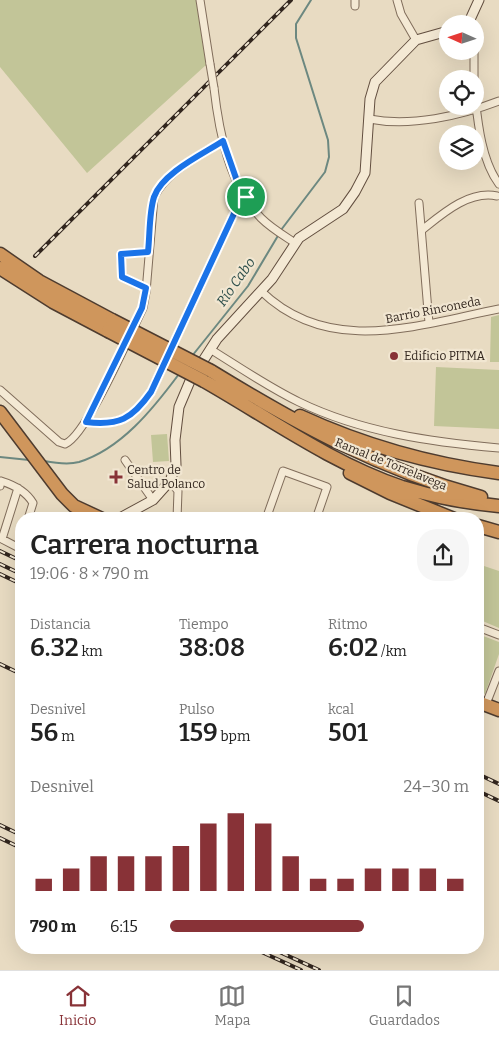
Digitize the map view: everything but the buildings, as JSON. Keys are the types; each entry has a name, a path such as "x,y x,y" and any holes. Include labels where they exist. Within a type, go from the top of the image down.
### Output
{"highway":[{"path":"0,254 110,326"},
{"path":"0,268 46,298 110,326 208,376 365,442 425,460 499,473"},
{"path":"208,376 317,447 365,472 429,494 499,506"},
{"name":"Ramal de Torrelavega","path":"208,376 318,434 408,473 499,502"},
{"name":"Ramal de Torrelavega","path":"208,376 278,430 353,474 390,493 437,512"},
{"path":"0,412 62,494 74,506 84,512"},
{"path":"62,494 71,512"},
{"path":"484,528 499,532"},
{"path":"486,699 499,710"}],"street":[{"path":"200,0 223,141 237,181 259,216 273,229 295,243"},
{"path":"397,0 401,14 416,40"},
{"path":"472,15 479,0"},
{"path":"125,512 131,511 153,500 170,481 176,465 175,440 179,407 190,381 210,349 229,324 272,279 295,243 304,233 343,209 356,192 365,173 370,99 375,82 416,40 439,34"},
{"path":"484,107 499,101"},
{"path":"369,119 412,121 447,115"},
{"path":"477,115 487,160 493,177 499,184"},
{"path":"0,390 58,442 65,444 70,442 86,422 142,308 146,288 154,197 158,189 169,176 223,141"},
{"path":"422,230 459,204 473,198 498,196"},
{"path":"86,422 101,424 122,420 141,406 151,392 238,205 246,197"},
{"path":"419,203 429,323"},
{"path":"146,288 122,277 121,254 148,252"},
{"name":"Barrio Rinconeda","path":"261,291 296,317 339,330 386,332 499,309"},
{"path":"210,349 297,401 342,420 389,433 457,444 499,448"},
{"path":"125,460 153,500"},
{"path":"268,512 283,471 327,487 318,512"},
{"path":"0,486 1,481 18,488 33,503 30,512"},
{"path":"170,481 178,491 177,512"},
{"path":"15,544 1,538 18,488"},
{"path":"484,629 499,635"},
{"path":"486,699 499,671"}],"green space":[{"path":"0,0 196,0 206,65 87,173 0,67"},
{"path":"499,315 499,362 490,362 491,317"},
{"path":"436,367 499,370 499,429 434,426"},
{"path":"167,434 169,461 153,462 151,435"},
{"path":"484,566 499,571 499,628 484,622"},
{"path":"484,636 499,642 499,654 485,694"}],"waterway":[{"name":"Río Cabo","path":"281,230 325,172 329,157 328,140 296,38 296,24 311,0"},
{"name":"Río Cabo","path":"192,356 248,286 279,234"},
{"name":"Río Cabo","path":"44,461 75,463 109,448 147,414 179,374"},
{"name":"Río Cabo","path":"0,457 29,460"}],"railway":[{"path":"35,256 291,0"},
{"path":"0,551 15,558"},
{"path":"0,564 15,571"},
{"path":"0,574 15,581"},
{"path":"0,664 15,671"},
{"path":"484,777 499,784"},
{"path":"484,794 499,801"},
{"path":"0,825 15,832"},
{"path":"0,838 15,845"},
{"path":"266,954 301,970"},
{"path":"284,954 319,970"}],"place":[{"name":"Edificio PITMA","path":"394,356"},
{"name":"Centro de Salud Polanco","path":"116,477"}],"route":[{"path":"223,141 237,181 246,197 238,205 151,392 131,416 112,423 86,422 142,308 146,288 122,277 121,254 126,252 148,252 154,197 158,189 169,176 223,141"}]}
